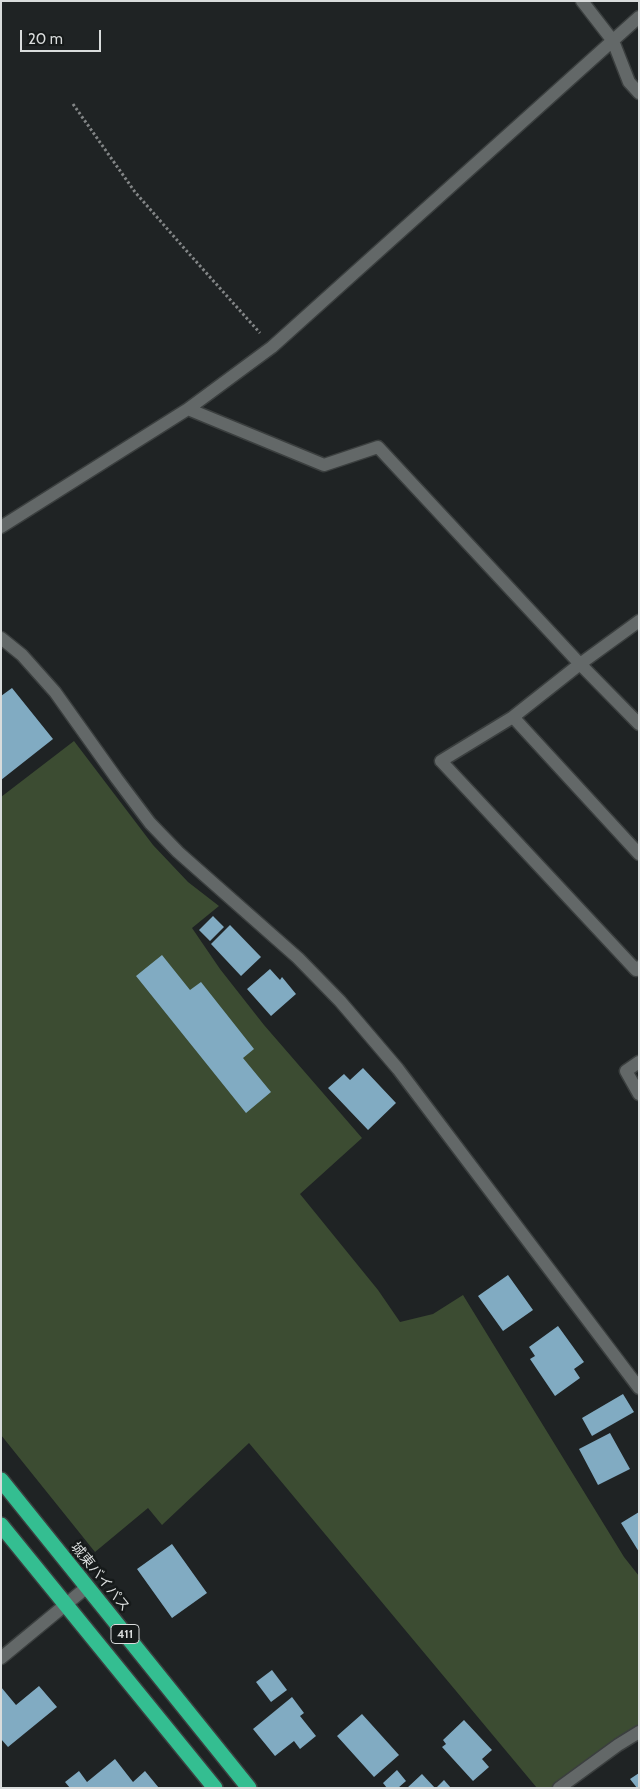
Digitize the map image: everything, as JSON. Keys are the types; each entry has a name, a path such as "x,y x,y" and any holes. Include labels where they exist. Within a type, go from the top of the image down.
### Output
{"highway":[{"name":"城東バイパス","path":"1,1480 249,1788"},
{"name":"411","path":"1,1525 215,1788"}],"street":[{"path":"582,1 613,41 629,82 639,93"},
{"path":"1,527 188,409 272,346 639,17"},
{"path":"188,409 324,465 378,446 580,664 639,724"},
{"path":"639,621 580,664 513,717 441,761 636,970 639,968"},
{"path":"1,638 22,655 55,692 150,823 178,852 298,958 340,1001 392,1061 639,1388"},
{"path":"513,717 639,854"},
{"path":"639,1062 626,1071 639,1094"},
{"path":"1,1658 87,1587"},
{"path":"559,1788 639,1732"}],"path":[{"path":"72,104 135,192 272,346"}],"green space":[{"path":"74,741 153,845 188,882 219,906 192,928 220,969 264,1025 362,1138 300,1194 378,1290 400,1322 433,1314 463,1295 624,1557 639,1576 639,1732 559,1788 537,1788 249,1443 162,1525 148,1508 95,1552 1,1435 1,797"}],"building":[{"path":"12,688 53,739 1,780 1,696"},
{"path":"213,916 224,927 210,941 199,930"},
{"path":"230,925 261,957 241,976 211,944"},
{"path":"162,955 190,990 201,982 254,1049 243,1058 271,1092 246,1113 136,976"},
{"path":"270,969 280,980 282,977 296,994 271,1016 247,989"},
{"path":"363,1068 396,1103 368,1130 328,1088 344,1074 350,1080"},
{"path":"508,1275 533,1310 503,1331 478,1296"},
{"path":"558,1326 584,1362 574,1369 580,1378 555,1396 530,1359 535,1356 529,1347"},
{"path":"623,1394 634,1412 592,1436 582,1418"},
{"path":"610,1433 630,1469 598,1485 579,1449"},
{"path":"639,1512 639,1552 621,1523"},
{"path":"172,1544 207,1593 172,1618 137,1569"},
{"path":"272,1670 287,1690 271,1702 256,1682"},
{"path":"39,1686 57,1707 8,1747 1,1739 1,1687 16,1705"},
{"path":"292,1697 304,1713 300,1716 316,1736 300,1749 294,1741 275,1756 253,1729"},
{"path":"362,1714 399,1755 374,1777 337,1736"},
{"path":"464,1720 492,1750 482,1759 489,1767 473,1781 442,1747 446,1744 443,1740"},
{"path":"115,1759 133,1782 145,1771 159,1788 70,1788 65,1782 79,1771 87,1782"},
{"path":"397,1770 406,1781 398,1788 387,1788 383,1783"},
{"path":"639,1773 639,1788 637,1788 630,1779"},
{"path":"422,1774 435,1788 407,1788"},
{"path":"444,1780 451,1788 436,1788"}]}
